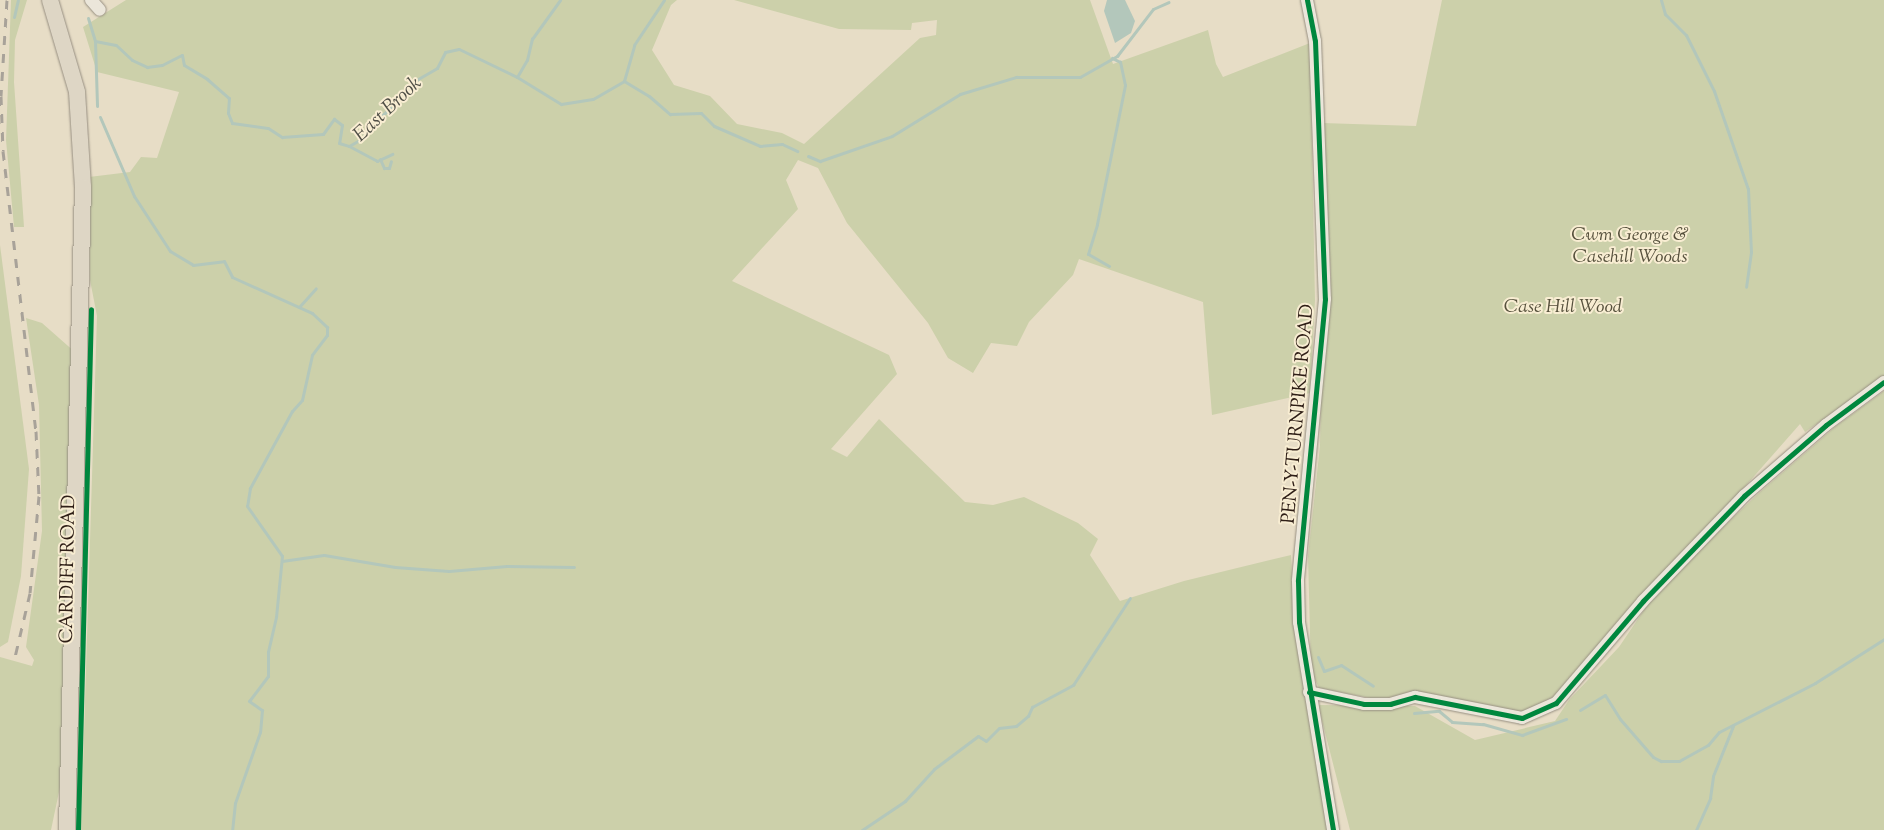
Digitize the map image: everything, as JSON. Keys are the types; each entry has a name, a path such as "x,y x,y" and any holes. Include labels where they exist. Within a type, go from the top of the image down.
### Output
{"main road":[{"name":"CARDIFF ROAD","path":"50,0 77,92 83,187 68,830"},
{"name":"CARDIFF ROAD","path":"58,830 59,810 69,798"}],"street":[{"name":"PEN-Y-TURNPIKE ROAD","path":"1307,0 1316,41 1325,268 1312,460 1298,581 1299,622 1333,830"},
{"path":"1309,692 1364,704 1390,704 1415,696 1522,718 1556,703 1643,601 1744,496 1826,425 1884,382"}],"green space":[{"path":"11,0 27,0 15,40 14,82 24,227 14,227 6,140"},
{"path":"126,0 677,0 671,5 652,50 674,85 710,96 737,124 782,133 804,144 920,38 936,35 937,20 912,23 911,30 839,29 734,0 1090,0 1113,64 1208,30 1216,64 1223,77 1310,43 1315,300 1310,393 1212,415 1203,302 1079,259 1073,275 1029,322 1017,346 991,343 973,373 948,358 928,323 847,223 818,168 798,160 786,180 798,209 732,281 889,355 897,374 831,449 847,457 879,419 965,502 993,505 1024,497 1078,523 1098,539 1090,555 1120,601 1184,581 1291,555 1295,632 1328,830 81,830 97,316 90,280 89,177 130,172 141,157 157,158 179,92 97,72 83,27"},
{"name":"Case Hill Wood","path":"1442,0 1884,0 1884,376 1805,432 1800,424 1558,699 1522,716 1476,707 1391,702 1319,688 1311,671 1308,556 1320,446 1322,334 1331,277 1322,123 1416,126"},
{"path":"0,245 29,469 21,576 8,642 0,647"},
{"path":"26,318 42,323 76,353 64,768 51,830 0,830 0,657 32,666 34,660 26,647 42,531 39,405"},
{"path":"1884,391 1884,830 1350,830 1318,705 1415,706 1475,740 1555,721 1569,700 1619,647 1659,588 1759,493 1835,427"}],"shaded area":[{"path":"1107,0 1125,0 1135,21 1131,33 1115,43 1104,11"}],"waterway":[{"name":"East Brook","path":"14,17 18,0"},
{"path":"517,77 527,60 532,39 560,0"},
{"path":"624,81 634,45 664,0"},
{"path":"1661,0 1665,14 1686,35 1714,91 1748,189 1751,252 1746,287"},
{"path":"808,156 820,161 892,136 960,94 1016,77 1080,77 1117,56 1153,9 1169,2"},
{"name":"East Brook","path":"88,18 95,41 116,45 132,60 147,67 162,65 182,55 184,65 207,79 229,98 228,113 232,123 268,128 282,137 323,134 334,119 342,125 339,143 349,146 363,138 369,124 386,112 418,79 437,68 445,52 459,49 517,77 561,104 593,99 624,81 649,96 670,114 701,113 714,126 760,146 782,144 797,151"},
{"path":"95,41 97,106"},
{"path":"1109,266 1088,254 1097,224 1125,85 1120,62 1112,58"},
{"name":"East Brook","path":"100,117 134,196 170,251 193,265 224,261 232,277 312,313 327,327 327,335 312,355 302,400 292,411 250,488 247,506 282,556 276,617 268,652 268,676 249,701 262,710 260,732 235,803 232,830"},
{"path":"349,146 377,161 392,154"},
{"path":"380,159 384,168 389,168 391,161"},
{"path":"299,307 316,288"},
{"path":"282,561 324,555 395,567 449,571 507,566 574,567"},
{"path":"862,830 905,801 934,769 978,736 986,741 999,728 1016,726 1028,716 1032,707 1073,685 1130,598"},
{"path":"1580,710 1605,695 1620,719 1653,757 1661,761 1679,761 1708,745 1719,732 1815,683 1884,639"},
{"path":"1318,657 1324,671 1341,665 1373,686"},
{"path":"1414,713 1439,711 1452,722 1483,724 1522,735 1566,719"},
{"path":"1696,830 1710,798 1713,776 1733,726"}],"railway":[{"path":"7,0 1,96 3,151 36,431 39,496 30,593 15,657"}],"cycle path":[{"path":"1307,0 1315,41 1325,299 1298,581 1299,622 1333,830"},
{"path":"78,830 91,309"},
{"path":"1309,692 1364,704 1390,704 1415,697 1522,718 1556,703 1643,601 1744,496 1826,425 1884,382"}],"park label":[{"name":"Cwm George & Casehill Woods","path":"1630,247"}]}
